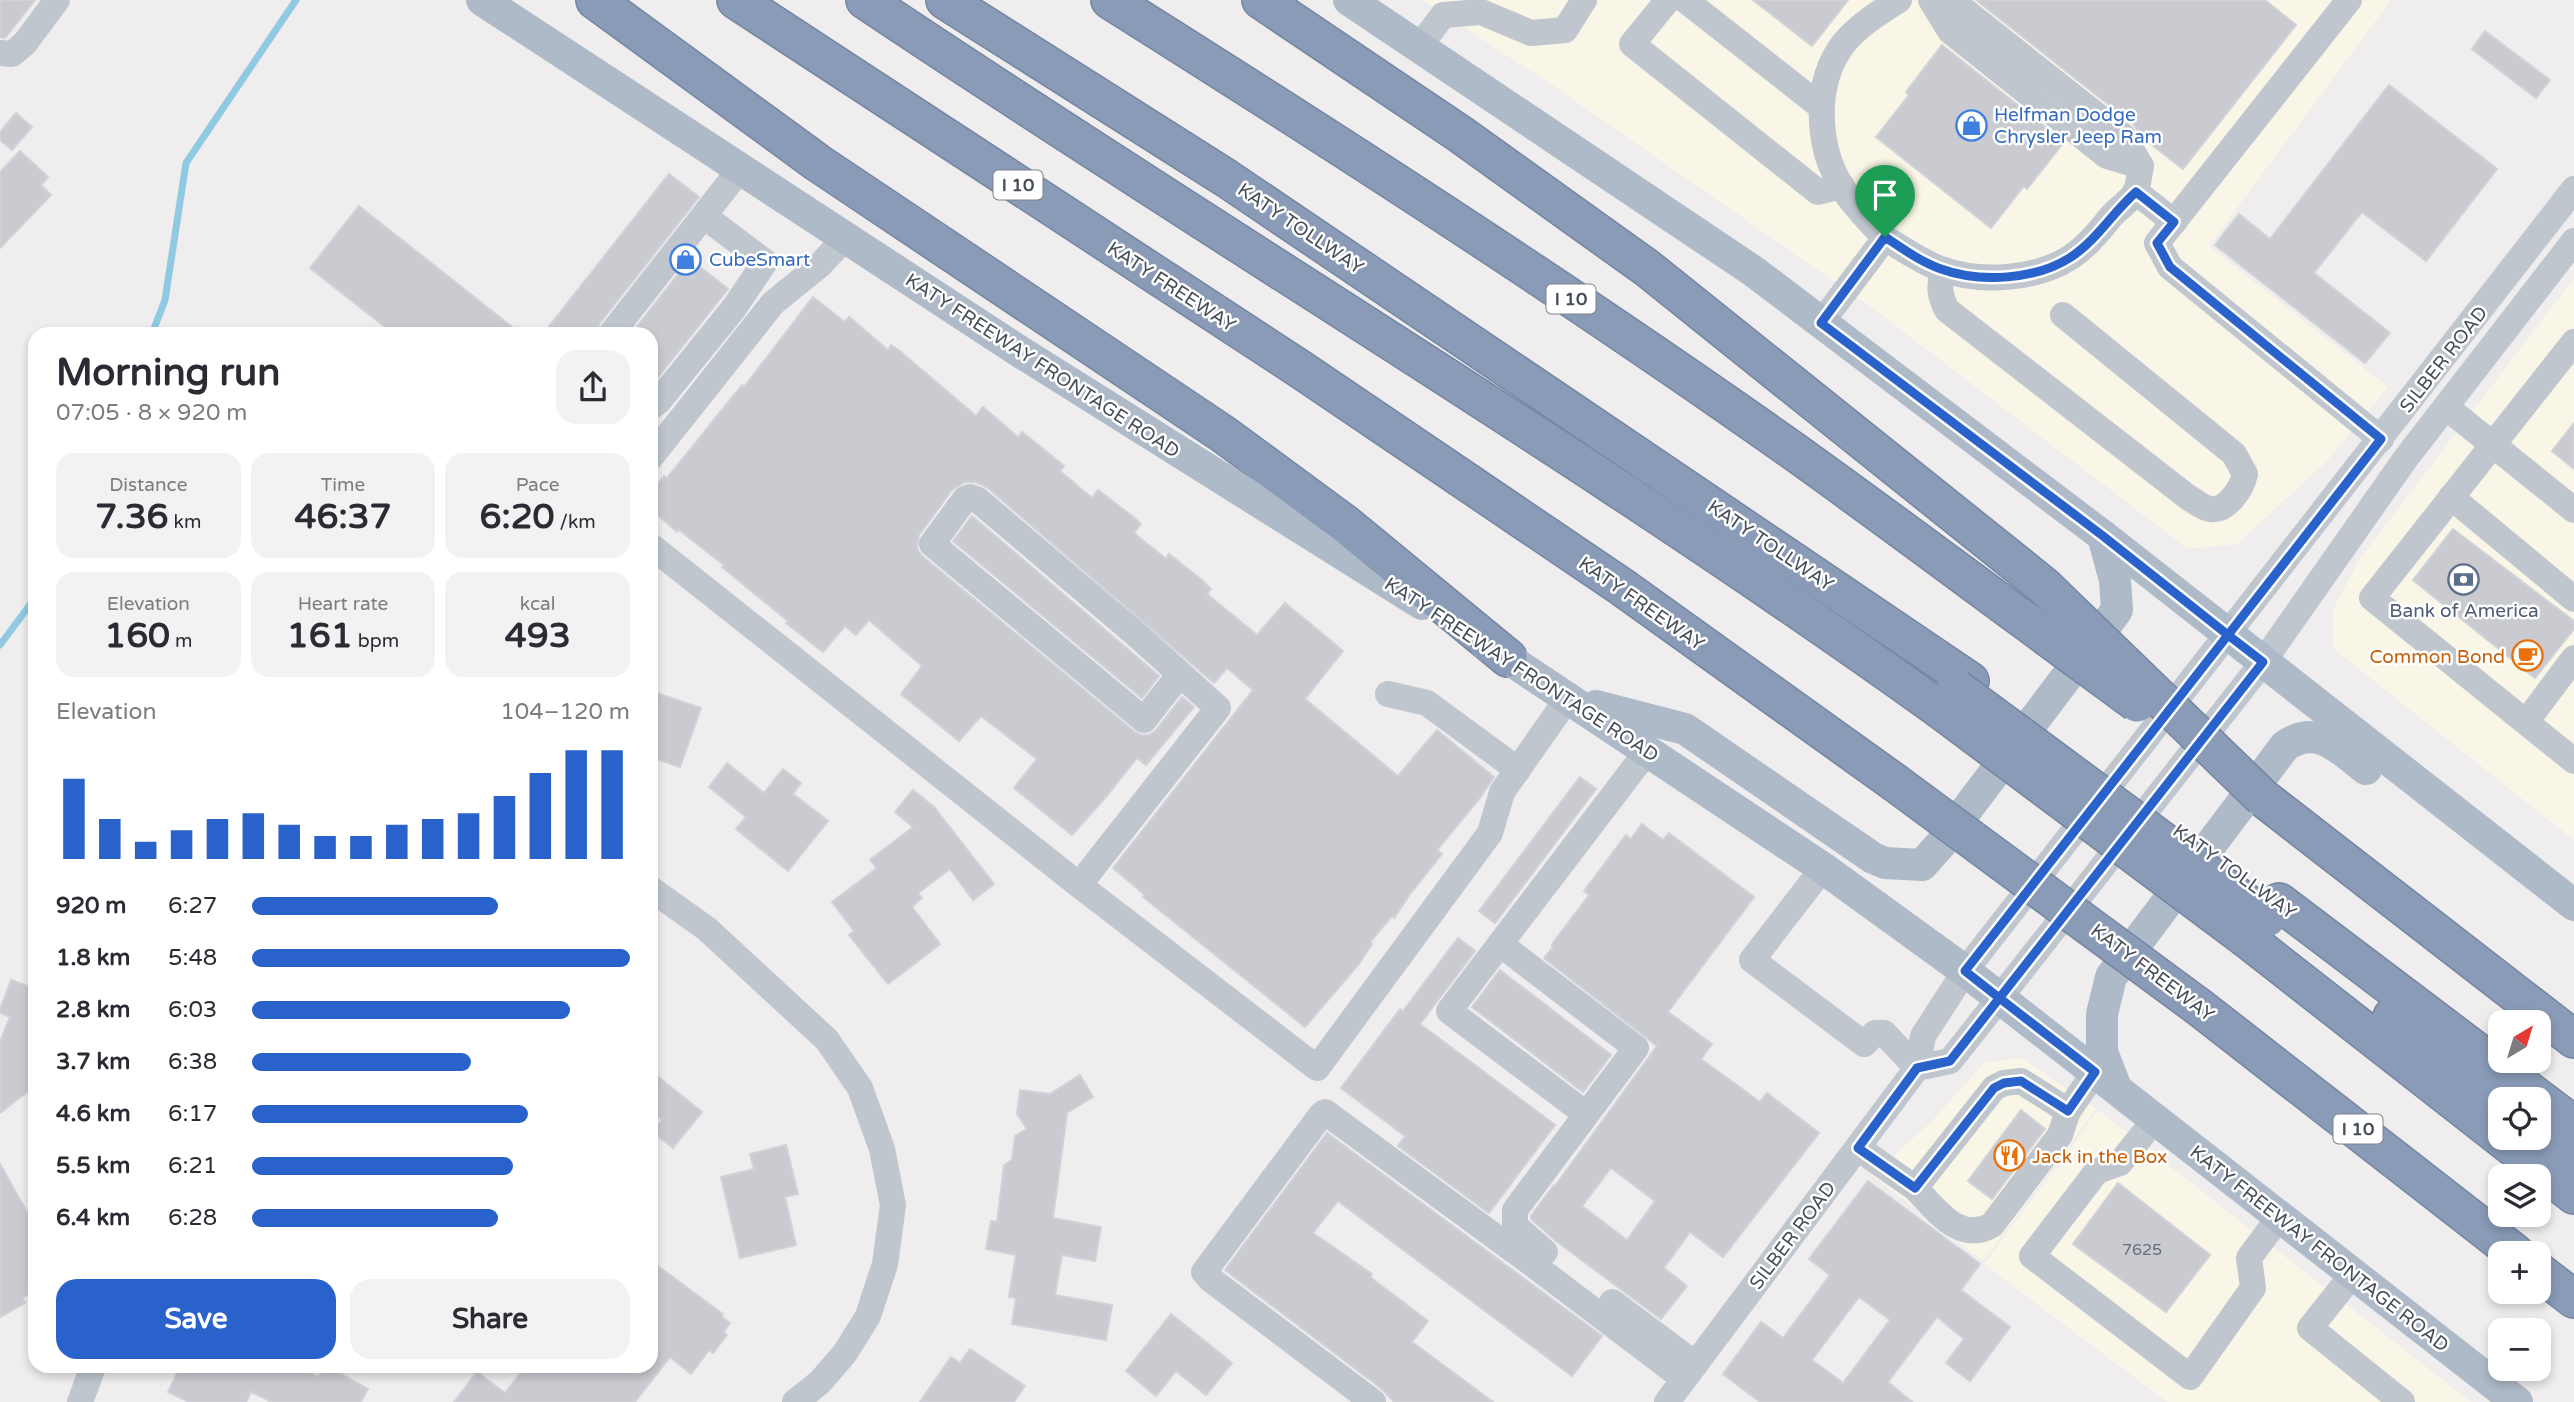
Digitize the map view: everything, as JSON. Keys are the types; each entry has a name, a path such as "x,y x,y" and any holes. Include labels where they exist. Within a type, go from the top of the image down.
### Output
{"highway":[{"path":"595,0 818,163 1223,434 1344,523 1508,658"},
{"name":"KATY FREEWAY","path":"736,0 1300,369 1622,587 1894,782 2199,1007 2500,1241"},
{"path":"865,0 1002,92 1703,545 1844,640 1955,692 2264,920 2488,1093"},
{"name":"KATY TOLLWAY","path":"945,0 1227,178 1619,442 2264,920 2574,1125"},
{"name":"I 10","path":"1110,0 1349,151 1635,342 1833,480 2324,844 2574,1039"},
{"path":"1261,0 1460,134 1647,268 2044,586 2263,798"},
{"path":"2264,920 2574,1195"},
{"path":"2551,1143 2574,1161"},
{"path":"2551,1281 2574,1299"}],"main road":[{"name":"KATY FREEWAY FRONTAGE ROAD","path":"482,0 1022,353 1508,658 1823,868 1965,971 2517,1402"},
{"path":"1349,0 1753,271 2103,536 2574,905"},
{"path":"1568,698 1685,729 1873,858 1885,863 1922,865 1940,845 2117,610 2115,580 2103,536"},
{"path":"2105,1080 2102,1014 2111,977 2285,746 2295,738 2322,738 2335,744 2482,859 2574,919"}],"street":[{"path":"0,53 12,54 25,43 57,0"},
{"path":"1419,47 1443,15 1481,12 1531,33 1565,30 1584,0"},
{"path":"1668,0 1632,44 1818,192 1842,186"},
{"path":"1685,0 1820,106"},
{"path":"1899,0 1862,26 1844,43 1829,71 1820,106 1824,134 1842,186 1862,214 1885,237 1914,257 1943,270 1979,277 2010,276 2042,270 2071,257 2097,235 2114,212 2136,192 2141,166 2123,136 1965,11 1946,0"},
{"path":"1931,0 1950,31 2107,156 2141,166"},
{"path":"2349,0 2157,243 2170,267 2381,439"},
{"path":"617,327 741,168"},
{"name":"SILBER ROAD","path":"1667,1402 1917,1068 1923,1036 1965,971 2574,189"},
{"path":"2136,192 2174,222"},
{"path":"658,402 734,308 765,262 704,216"},
{"path":"658,448 773,303 820,265 846,237"},
{"path":"1821,323 1885,237"},
{"name":"SILBER ROAD","path":"1917,1068 1950,1061 2263,662 2406,458 2574,241"},
{"path":"1943,270 1939,285 1941,299 1947,310 2145,464 2189,498 2210,509 2219,508 2234,496 2241,488 2245,474 2234,454 2063,315"},
{"path":"2574,342 2372,598 2574,761"},
{"path":"2446,407 2574,510"},
{"path":"1079,885 1218,708 1180,674 978,500 970,497 965,499 932,544 1144,720 1180,674"},
{"path":"2451,497 2574,599"},
{"path":"658,552 1079,885 1317,1068 1490,832 1502,792 1568,698"},
{"path":"2526,722 2574,658"},
{"path":"1388,694 1427,703 1518,769"},
{"path":"1586,1114 1449,1011 1648,750"},
{"path":"1823,868 1752,960 1864,1044 1875,1033 1884,1033 1917,1068"},
{"path":"658,894 708,929 827,1040 860,1088 882,1149 893,1205 885,1264 868,1316 845,1353 820,1381 795,1402"},
{"path":"1500,944 1636,1048 1520,1202 1513,1218 1515,1226 1527,1240 1690,1372"},
{"path":"1858,1148 1915,1188 1955,1227 1970,1232 1982,1231 1992,1225 2060,1135 2068,1111 2105,1080"},
{"path":"1915,1188 1994,1088 2004,1083 2021,1081 2068,1111"},
{"path":"1373,1402 1204,1272 1325,1112 1690,1372"},
{"path":"2156,1118 2120,1163 2097,1171 2032,1256 2190,1377 2253,1288 2249,1258 2280,1216"},
{"path":"2353,1274 2309,1328 2402,1402"},
{"path":"80,1402 91,1373"}],"shaded area":[{"path":"1423,0 2391,0 2209,246 2388,387 2327,461 2237,544 2188,549 1875,310 1561,91"},
{"path":"2574,278 2574,840 2334,649 2333,610 2359,560"},
{"path":"2022,1058 2096,1109 1983,1261 1872,1175 1931,1122 1985,1062"},
{"path":"2098,1110 2471,1402 2167,1402 1984,1264"}],"building":[{"path":"0,0 35,0 5,38 0,37"},
{"path":"1753,0 1848,0 1812,46"},
{"path":"1976,0 2265,0 2296,25 2183,169 2142,137 2133,124"},
{"path":"2485,31 2550,80 2536,98 2472,49"},
{"name":"Helfman Dodge Chrysler Jeep Ram","path":"1942,45 2064,142 2027,189 2024,186 1991,228 1876,137 1909,95 1906,92"},
{"path":"2389,85 2497,169 2426,261 2362,212 2314,273 2390,333 2365,363 2215,245 2239,214 2270,239"},
{"path":"16,113 32,127 12,150 0,140 0,132"},
{"path":"20,151 48,177 41,185 51,195 0,248 0,172"},
{"path":"669,174 699,197 598,327 549,327"},
{"path":"359,206 512,327 385,327 310,268"},
{"path":"690,259 728,289 658,377 658,327 637,327"},
{"path":"813,297 845,322 849,317 888,350 891,345 901,352 976,416 983,407 1018,437 1022,432 1064,466 1060,471 1092,498 1098,490 1132,516 1141,524 1134,533 1166,559 1169,554 1203,581 1211,589 1207,594 1257,635 1285,603 1312,625 1343,651 1305,699 1398,776 1437,730 1494,777 1437,850 1442,854 1394,918 1392,916 1370,942 1372,944 1359,964 1305,1027 1143,897 1145,895 1113,868 1253,690 1227,668 1214,683 988,488 976,482 965,482 952,490 919,535 917,549 922,556 1135,732 1149,735 1156,730 1182,697 1194,707 1146,765 1137,758 1072,835 1014,788 1037,759 981,716 959,741 901,694 922,666 869,620 856,635 845,626 823,652 722,567 724,565 658,515 658,483 664,476 667,478 742,385 744,387"},
{"path":"2574,423 2574,469 2552,451"},
{"path":"972,516 1159,676 1142,698 953,541"},
{"path":"2453,529 2574,621 2574,629 2535,678 2413,580"},
{"path":"658,693 701,708 680,767 658,759"},
{"path":"727,763 764,793 783,769 801,783 793,794 828,821 788,871 736,829 746,817 709,787"},
{"path":"1580,777 1596,789 1495,923 1479,911"},
{"path":"913,790 934,807 994,884 973,900 950,869 918,893 922,898 912,907 940,944 888,984 849,935 854,931 832,902 877,868 870,860 913,827 895,812"},
{"path":"1642,824 1663,840 1669,833 1754,897 1668,1012 1712,1044 1701,1059 1760,1102 1767,1093 1819,1133 1723,1257 1690,1232 1664,1268 1687,1286 1661,1319 1556,1241 1531,1219 1657,1046 1544,958 1589,895 1584,891 1626,835 1631,839","holes":["1611,1168 1655,1201 1627,1240 1582,1206"]},
{"path":"1458,938 1475,951 1420,1024 1555,1125 1489,1213 1398,1146 1405,1136 1341,1088"},
{"path":"1500,970 1611,1055 1583,1092 1472,1007"},
{"path":"11,980 28,986 28,1091 0,1113 0,1042 10,1017 0,1013"},
{"path":"1080,1075 1093,1097 1067,1113 1053,1218 1101,1227 1095,1261 1062,1255 1055,1295 1112,1305 1106,1340 1012,1324 1016,1298 1009,1297 1016,1255 986,1249 991,1221 997,1222 1004,1165 1012,1160 1015,1136 1027,1129 1017,1114 1020,1090 1050,1094"},
{"path":"658,1077 702,1112 673,1148 658,1136 658,1125 662,1120 658,1117"},
{"path":"2021,1110 2045,1129 1992,1199 1968,1181"},
{"path":"1327,1133 1602,1336 1572,1376 1338,1201 1313,1233 1372,1274 1370,1277 1428,1321 1412,1342 1493,1402 1394,1402 1382,1389 1225,1270"},
{"path":"786,1145 798,1194 785,1197 796,1245 740,1258 721,1177 754,1169 750,1154"},
{"path":"0,1164 28,1214 28,1295 22,1298 25,1303 0,1317"},
{"path":"1868,1181 1980,1264 1961,1290 2010,1327 1970,1381 1946,1363 1964,1339 1937,1317 1888,1382 1912,1402 1760,1402 1723,1374 1761,1322 1783,1338 1830,1275 1809,1259","holes":["1859,1297 1890,1320 1843,1383 1812,1360"]},
{"path":"2118,1183 2210,1255 2166,1312 2073,1244"},
{"path":"658,1266 723,1314 722,1317 730,1323 724,1332 727,1335 713,1353 709,1350 691,1374 670,1357 658,1372"},
{"path":"1171,1314 1232,1363 1206,1395 1176,1371 1156,1396 1126,1371"},
{"path":"970,1349 1025,1386 1014,1402 920,1402 951,1357 960,1363"},
{"path":"177,1373 310,1373 318,1377 320,1373 339,1373 368,1389 361,1402 272,1402 251,1392 246,1402 189,1402 168,1392"},
{"path":"476,1373 505,1393 520,1373 658,1373 635,1402 454,1402"}],"waterway":[{"path":"155,327 165,300 186,163 296,0"},
{"path":"0,645 28,607"}],"place":[{"name":"Helfman Dodge Chrysler Jeep Ram","path":"1971,125"},
{"name":"CubeSmart","path":"686,259"},
{"name":"Bank of America","path":"2464,579"},
{"name":"Common Bond","path":"2528,656"},
{"name":"Jack in the Box","path":"2009,1156"}],"route":[{"path":"1885,237 1821,323 2103,536 2228,635 1965,971 2000,998 2095,1072 2068,1111 2021,1081 2004,1083 1994,1088 1915,1188 1858,1148 1917,1068 1950,1061 2000,998 2263,662 2228,635 2381,439 2170,267 2157,243 2174,222 2136,192 2114,212 2097,235 2071,257 2042,270 2010,276 1979,277 1943,270 1914,257 1885,237"}]}
